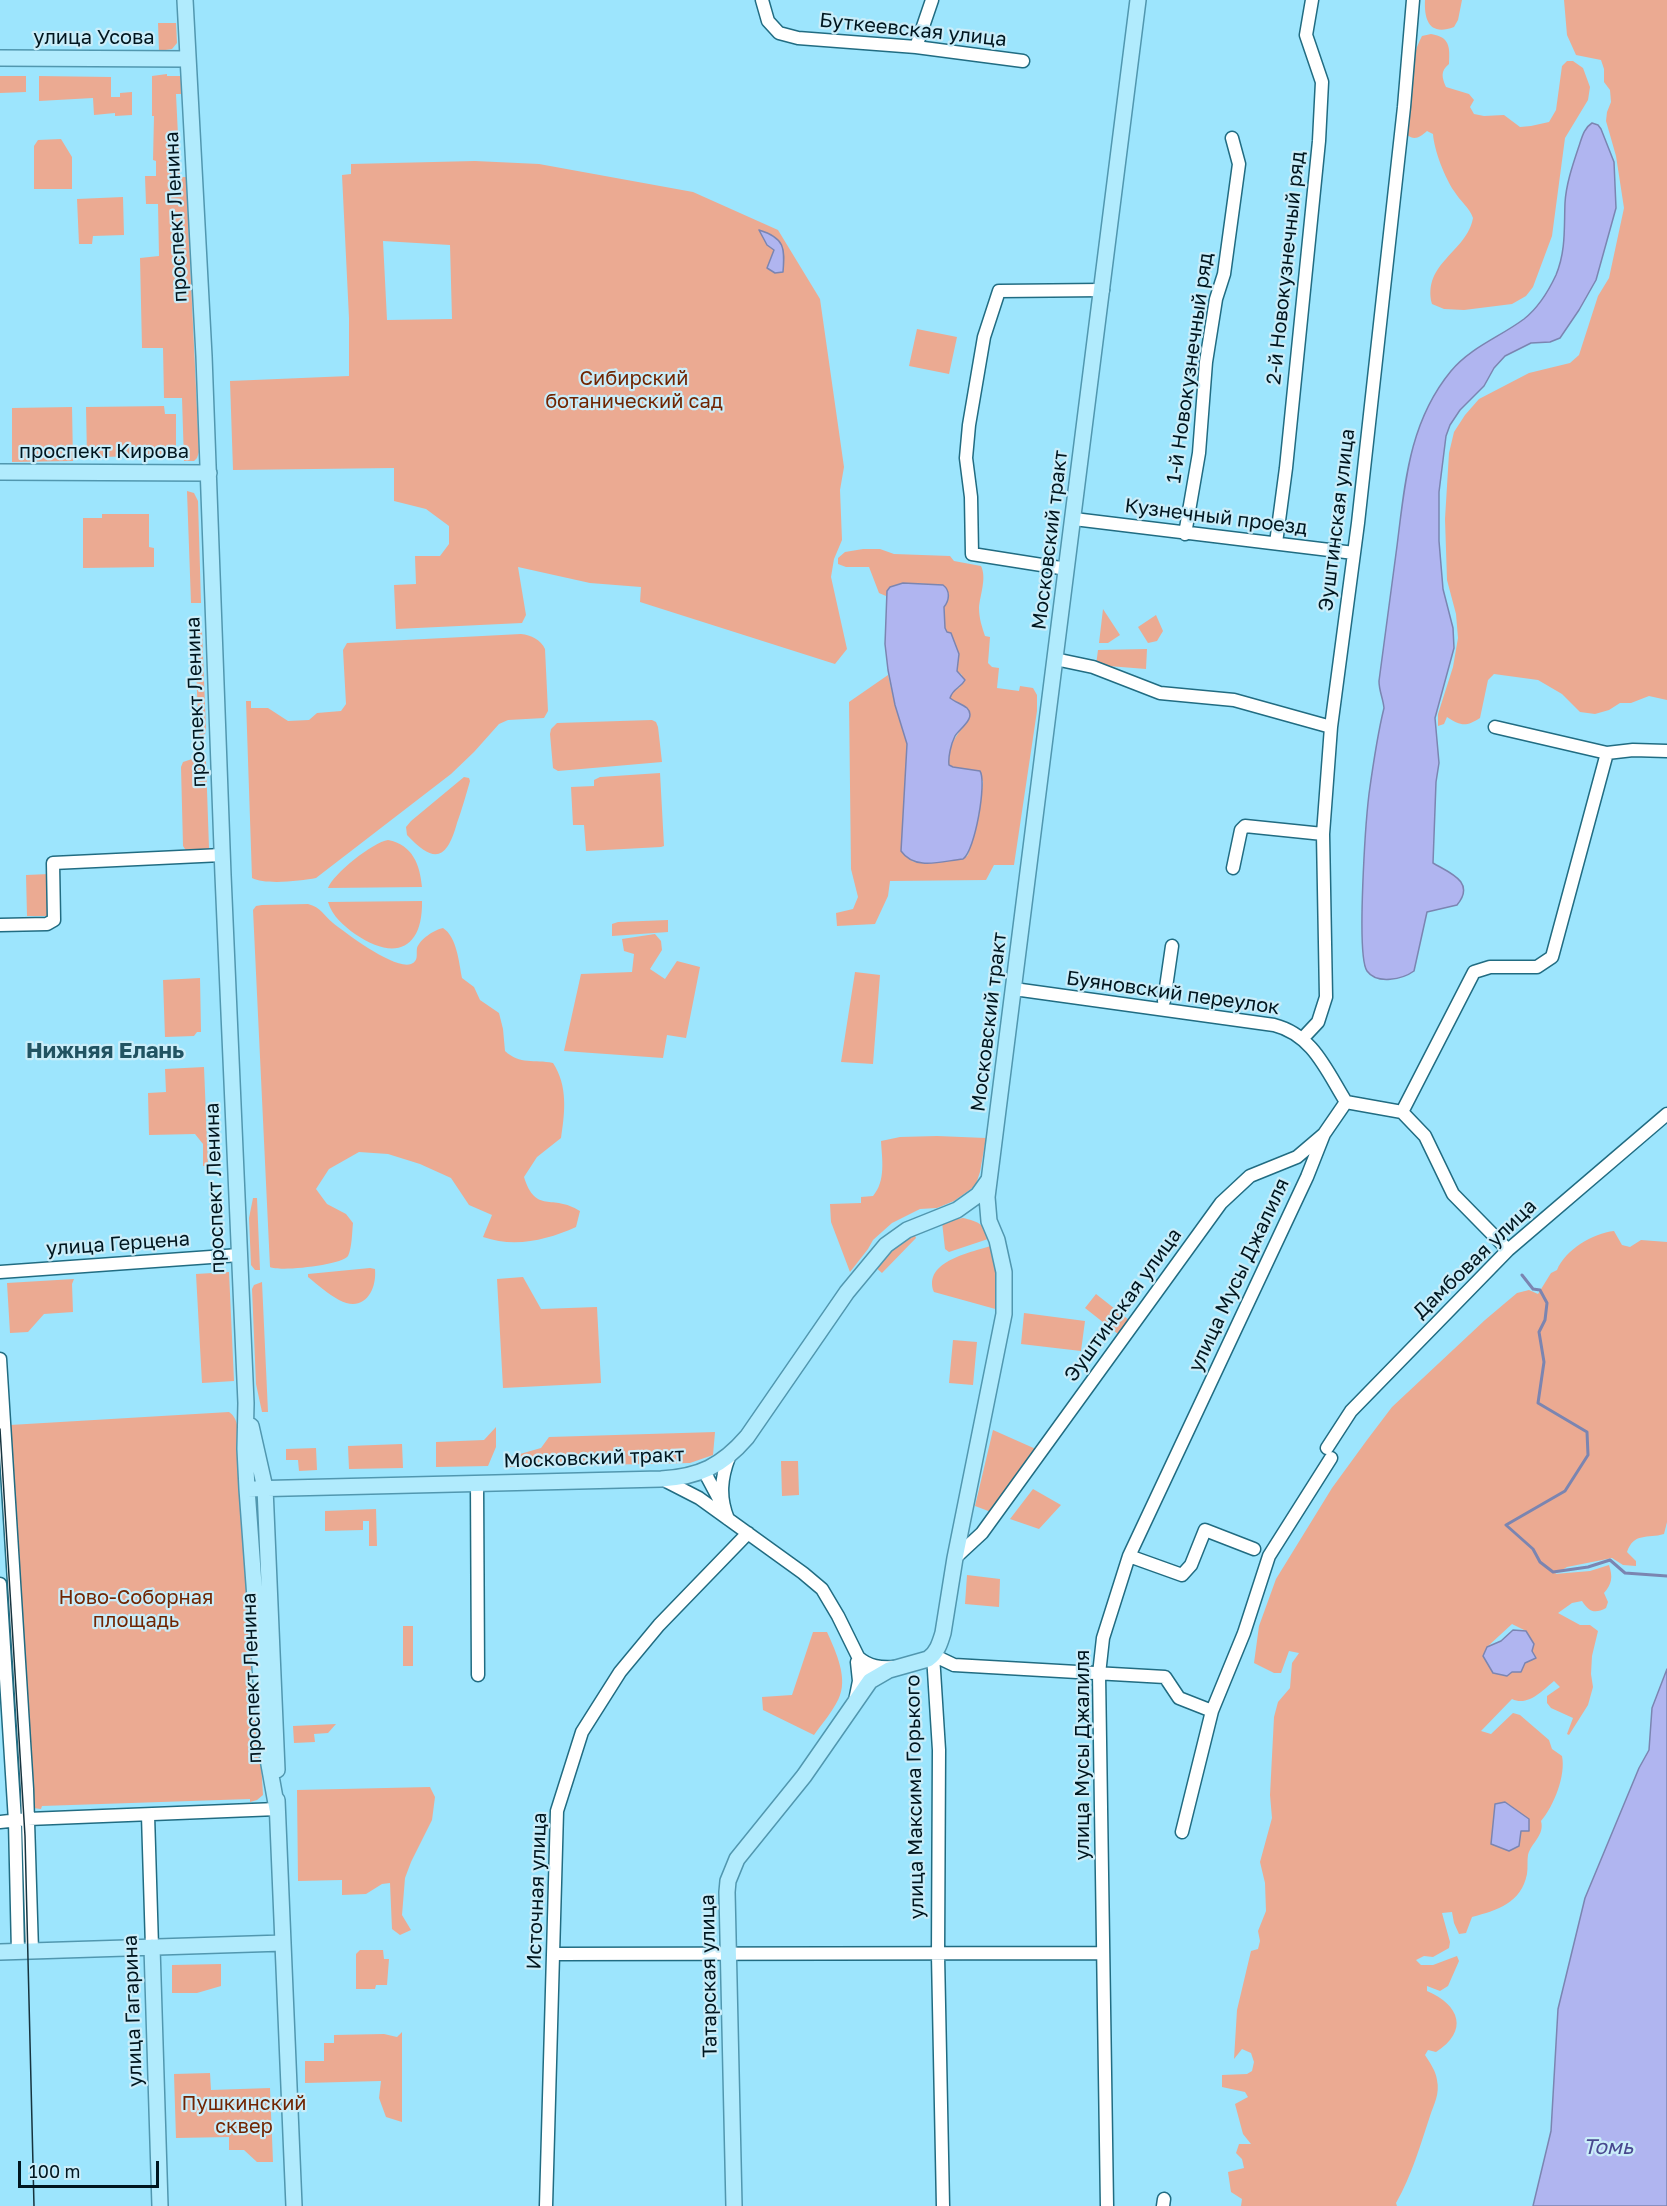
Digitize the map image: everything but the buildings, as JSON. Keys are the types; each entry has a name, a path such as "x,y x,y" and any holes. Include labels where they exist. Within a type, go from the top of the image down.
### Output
{"main road":[{"name":"проспект Ленина","path":"186,0 208,473 246,1403 247,1489 266,1748 277,1809"},
{"name":"Московский тракт","path":"247,1489 661,1479 678,1478 701,1472 729,1457 747,1437 838,1304 872,1260 896,1236 926,1221 957,1210 978,1195 988,1181 1074,519 1138,0"},
{"name":"улица Усова","path":"0,58 188,59"},
{"name":"проспект Кирова","path":"0,472 208,473"},
{"name":"улица Максима Горького","path":"933,1655 943,1633 955,1558 1004,1314 1004,1272 997,1240 989,1221 988,1181"},
{"path":"957,1210 981,1216 989,1221"},
{"name":"проспект Ленина","path":"246,1403 265,1488 294,2206"},
{"name":"Татарская улица","path":"734,2206 728,1892 733,1865 804,1776 870,1681 899,1667 922,1662 933,1655"},
{"path":"0,1952 283,1943"},
{"name":"улица Гагарина","path":"152,1947 160,2206"}],"street":[{"name":"Буткеевская улица","path":"762,0 768,21 779,33 798,38 916,47 1023,61"},
{"path":"916,47 932,0"},
{"name":"2-й Новокузнечный ряд","path":"1276,543 1286,468 1288,429 1319,141 1322,82 1306,35 1312,0"},
{"name":"Эуштинская улица","path":"1303,1038 1318,1022 1326,997 1323,834 1330,727 1354,553 1404,106 1413,0"},
{"name":"1-й Новокузнечный ряд","path":"1185,534 1198,453 1208,352 1216,299 1224,274 1239,164 1233,138"},
{"path":"1067,569 972,554 971,497 966,459 969,425 984,337 999,291 1103,290"},
{"name":"Кузнечный проезд","path":"1074,519 1354,553"},
{"path":"1055,659 1093,667 1160,693 1234,700 1330,727"},
{"path":"1495,728 1607,753 1633,750 1667,751"},
{"path":"1402,1112 1474,972 1490,967 1536,967 1552,957 1607,753"},
{"path":"1233,868 1241,830 1245,826 1323,834"},
{"path":"0,925 47,924 54,920 53,863 222,855"},
{"path":"1164,1000 1172,946"},
{"name":"Буяновский переулок","path":"1014,989 1274,1025 1290,1030 1303,1038 1313,1050 1346,1102"},
{"path":"1346,1102 1402,1112 1425,1137 1453,1194 1508,1250"},
{"name":"Эуштинская улица","path":"955,1558 982,1533 1221,1203 1250,1176 1297,1156 1324,1134 1346,1102"},
{"name":"Дамбовая улица","path":"1182,1832 1212,1711 1244,1633 1269,1556 1351,1411 1508,1250 1667,1114"},
{"name":"улица Мусы Джалиля","path":"1107,2206 1099,1674 1103,1638 1129,1556 1303,1186 1324,1134"},
{"name":"улица Герцена","path":"0,1272 239,1256"},
{"path":"0,1359 22,1820 25,1952"},
{"path":"726,1513 722,1481 729,1457"},
{"path":"701,1472 726,1513"},
{"path":"699,1498 694,1486 701,1472"},
{"path":"661,1479 726,1513 748,1533 803,1573 822,1590 870,1681"},
{"path":"477,1483 478,1675"},
{"path":"1129,1556 1182,1575 1191,1565 1204,1530 1254,1550"},
{"name":"Источная улица","path":"546,2206 557,1811 582,1732 621,1672 659,1625 748,1533"},
{"path":"0,1584 22,1820"},
{"path":"856,1654 865,1663 874,1666 899,1667"},
{"path":"855,1702 859,1681 856,1654"},
{"path":"933,1655 954,1665 1165,1677 1179,1698 1212,1711"},
{"name":"улица Максима Горького","path":"933,1655 939,1750 938,1955 943,2206"},
{"path":"0,1822 277,1809"},
{"name":"улица Гагарина","path":"148,1815 152,1947"},
{"path":"554,1954 1103,1953"}],"green space":[{"path":"1425,0 1462,0 1458,20 1454,27 1439,30 1430,25 1427,20"},
{"path":"1564,0 1667,0 1667,700 1649,696 1631,703 1620,703 1609,710 1595,714 1580,712 1562,694 1538,680 1494,674 1488,680 1480,718 1464,724 1447,717 1444,724 1438,726 1438,714 1453,667 1458,638 1456,614 1447,580 1445,519 1449,453 1454,432 1479,399 1529,373 1570,363 1579,355 1598,296 1609,278 1624,208 1616,156 1606,121 1611,102 1610,90 1604,82 1604,69 1601,60 1576,55 1567,35"},
{"path":"158,23 176,23 177,43 172,49 159,51"},
{"path":"1437,35 1448,44 1449,64 1444,69 1443,75 1446,87 1469,94 1474,100 1470,107 1474,114 1504,115 1520,127 1549,122 1556,110 1562,66 1567,61 1573,61 1583,68 1590,87 1588,100 1565,138 1552,236 1533,287 1526,296 1512,304 1464,310 1444,309 1432,304 1433,278 1463,240 1473,218 1447,179 1433,134 1427,131 1415,138 1407,135 1414,58 1422,36"},
{"path":"167,74 167,76 181,76 182,94 176,94 180,177 186,177 199,452 194,461 184,461 182,398 164,398 163,348 142,348 140,258 159,256 158,204 146,204 145,176 156,176 156,161 153,160 152,76"},
{"path":"0,76 26,76 26,92 0,93"},
{"path":"39,76 111,77 111,97 120,97 120,93 132,92 132,115 115,116 115,113 94,115 93,98 39,101"},
{"path":"61,139 72,157 72,189 34,189 34,146 38,140"},
{"name":"Сибирский ботанический сад","path":"475,161 539,164 693,192 778,230 820,299 844,467 840,490 842,540 834,559 831,577 847,649 835,664 640,602 641,587 590,583 518,567 526,615 522,623 396,629 394,585 416,584 415,556 440,556 449,544 449,526 426,509 394,501 394,468 233,470 230,381 349,376 349,318 342,175 351,174 351,164","holes":["383,241 450,245 452,319 387,320"]},
{"path":"123,197 124,235 93,236 92,244 79,244 77,199"},
{"path":"917,329 957,337 949,374 909,366"},
{"path":"164,406 165,414 176,414 176,456 87,457 86,407"},
{"path":"72,407 73,461 12,462 12,408"},
{"path":"187,491 194,493 198,501 201,603 191,603"},
{"path":"102,514 149,514 149,547 154,548 154,567 83,568 83,518 102,518"},
{"path":"880,549 894,554 950,556 954,561 981,566 983,581 979,608 985,636 990,637 988,663 992,667 999,668 997,688 1019,691 1020,686 1033,688 1037,695 1037,711 1014,865 994,865 986,880 890,881 888,896 875,924 837,926 836,913 853,909 858,897 851,869 849,702 888,675 907,744 903,819 912,861 919,863 963,859 968,855 979,816 983,781 949,765 949,753 953,742 967,723 956,702 950,698 952,692 960,687 962,675 957,671 959,654 951,634 945,628 944,607 948,599 946,591 942,585 911,583 890,587 886,596 879,593 869,567 846,567 838,564 838,558 845,552"},
{"path":"1103,609 1120,635 1108,643 1099,643"},
{"path":"1156,615 1163,631 1157,641 1148,643 1138,627"},
{"path":"194,626 202,630 206,730 205,734 199,737"},
{"path":"521,634 535,638 545,649 548,711 544,718 508,720 499,724 451,774 316,878 274,882 252,878 246,701 251,701 251,708 268,708 288,721 309,720 317,713 341,711 346,704 343,650 347,643"},
{"path":"1147,649 1146,669 1096,665 1098,650"},
{"path":"652,720 658,727 662,762 558,771 553,768 550,734 551,729 557,723"},
{"path":"192,759 206,761 209,848 207,851 187,852 183,846 181,767 183,762"},
{"path":"660,773 664,846 586,851 584,825 573,825 571,787 594,786 594,780 600,777"},
{"path":"464,777 469,778 470,781 449,844 439,854 425,851 407,835 406,827"},
{"path":"388,840 404,846 414,857 422,887 328,888 337,875 354,860 373,846"},
{"path":"49,874 49,916 27,916 26,875"},
{"path":"422,901 421,918 412,940 404,946 394,948 382,947 355,934 335,916 328,902"},
{"path":"308,904 319,909 333,923 371,950 394,962 404,964 411,964 415,961 417,948 428,935 443,928 448,932 457,951 462,978 474,987 480,1000 499,1013 505,1051 522,1060 553,1063 558,1072 564,1099 561,1138 537,1157 524,1177 529,1189 540,1200 561,1203 580,1211 576,1227 554,1236 531,1241 507,1242 483,1237 492,1215 469,1205 451,1178 420,1164 388,1154 359,1152 329,1169 316,1189 327,1204 346,1214 353,1223 348,1256 335,1262 310,1267 286,1269 270,1267 253,910 256,906 262,905"},
{"path":"668,920 668,932 612,936 612,924 618,922"},
{"path":"655,934 661,941 662,950 650,969 665,979 677,961 700,967 686,1038 667,1035 663,1058 564,1051 581,974 632,972 634,954 624,951 622,939"},
{"path":"855,972 880,975 873,1064 841,1062"},
{"path":"200,978 201,1032 197,1032 194,1036 165,1037 163,980"},
{"path":"204,1067 208,1166 203,1166 203,1144 195,1134 149,1135 148,1093 166,1092 165,1069"},
{"path":"900,1137 986,1138 976,1184 954,1201 937,1208 920,1209 892,1223 873,1240 850,1272 831,1222 830,1204 861,1203 861,1197 873,1196 882,1177 881,1141"},
{"path":"253,1198 257,1198 260,1270 255,1270 251,1265 249,1218"},
{"path":"963,1218 980,1224 991,1238 949,1252 945,1249 942,1222"},
{"path":"1614,1231 1622,1245 1630,1247 1641,1240 1667,1242 1667,1522 1664,1534 1642,1537 1633,1541 1627,1552 1636,1561 1636,1566 1623,1565 1612,1558 1567,1567 1555,1574 1590,1571 1609,1565 1611,1573 1609,1587 1604,1593 1608,1602 1606,1608 1592,1611 1582,1601 1572,1603 1558,1613 1580,1625 1590,1625 1598,1631 1592,1656 1593,1687 1588,1705 1569,1735 1567,1734 1573,1718 1551,1708 1547,1703 1547,1696 1560,1687 1554,1681 1529,1699 1518,1701 1512,1699 1481,1731 1491,1734 1513,1713 1520,1715 1549,1740 1552,1749 1562,1756 1561,1781 1541,1821 1541,1831 1528,1855 1527,1874 1520,1892 1507,1904 1472,1917 1466,1933 1459,1934 1452,1912 1442,1913 1450,1942 1449,1948 1433,1957 1424,1956 1416,1960 1421,1965 1433,1965 1457,1956 1459,1961 1448,1986 1440,1991 1427,1986 1427,1991 1447,2003 1453,2011 1456,2027 1453,2036 1446,2044 1436,2052 1428,2050 1425,2055 1435,2073 1438,2085 1437,2094 1411,2171 1396,2203 1397,2206 1241,2206 1242,2199 1231,2192 1228,2172 1244,2168 1242,2159 1236,2153 1239,2144 1251,2144 1243,2134 1235,2104 1248,2097 1245,2092 1222,2087 1222,2075 1247,2074 1252,2071 1254,2062 1251,2053 1242,2049 1234,2059 1237,2010 1251,1951 1258,1949 1260,1941 1258,1931 1266,1911 1265,1883 1260,1862 1272,1818 1270,1795 1274,1717 1278,1702 1290,1688 1292,1663 1299,1653 1289,1651 1281,1673 1274,1673 1254,1663 1259,1626 1276,1579 1332,1488 1392,1407 1517,1293 1529,1290 1538,1294 1551,1273 1557,1270 1573,1249 1606,1232","holes":["1512,1624 1526,1631 1536,1658 1525,1663 1521,1672 1512,1672 1483,1656 1487,1647","1529,1819 1529,1831 1521,1831 1519,1846 1509,1851 1491,1844"]},
{"path":"914,1233 916,1238 882,1273 875,1267 888,1252"},
{"path":"994,1245 997,1258 999,1310 934,1292 932,1281 942,1265"},
{"path":"375,1269 374,1285 367,1298 355,1304 339,1300 308,1277 308,1274"},
{"path":"229,1272 234,1381 202,1383 196,1274"},
{"path":"523,1277 541,1309 597,1307 601,1383 503,1388 497,1279"},
{"path":"74,1279 72,1284 73,1312 44,1314 28,1332 10,1333 7,1283"},
{"path":"262,1282 268,1412 262,1412 256,1384 252,1289 254,1285"},
{"path":"1096,1294 1129,1320 1118,1334 1085,1308"},
{"path":"1024,1313 1085,1321 1081,1351 1021,1344"},
{"path":"953,1340 977,1342 973,1385 949,1383"},
{"name":"Ново-Соборная площадь","path":"229,1412 235,1419 238,1434 251,1639 252,1713 259,1730 263,1795 250,1802 250,1799 33,1808 10,1425"},
{"path":"496,1427 496,1447 488,1466 436,1467 436,1442 484,1440"},
{"path":"993,1430 1038,1450 991,1512 975,1506"},
{"path":"715,1432 713,1455 690,1463 506,1467 506,1458 541,1448 549,1437"},
{"path":"402,1444 403,1468 349,1469 348,1446"},
{"path":"316,1448 317,1470 299,1471 298,1460 286,1460 286,1449"},
{"path":"781,1461 798,1461 799,1495 782,1496"},
{"path":"1033,1489 1061,1505 1039,1529 1010,1519"},
{"path":"376,1509 377,1546 369,1546 369,1521 363,1521 363,1530 325,1531 325,1511"},
{"path":"967,1575 1000,1579 999,1607 965,1604"},
{"path":"403,1626 413,1626 413,1666 403,1666"},
{"path":"813,1632 827,1632 842,1675 841,1692 836,1704 814,1735 763,1710 762,1697 792,1695"},
{"path":"336,1724 328,1733 314,1734 315,1742 294,1743 293,1726"},
{"path":"430,1787 435,1797 432,1820 405,1878 402,1915 411,1930 400,1935 392,1929 390,1883 382,1884 366,1894 342,1895 342,1880 298,1881 297,1790"},
{"path":"360,1950 383,1950 384,1959 389,1959 387,1985 376,1985 375,1989 356,1989 356,1954"},
{"path":"221,1964 221,1986 197,1993 172,1993 172,1965"},
{"path":"402,2032 402,2122 386,2117 379,2098 381,2081 305,2083 305,2061 324,2061 324,2043 334,2043 334,2035 384,2034 397,2037"},
{"name":"Пушкинский сквер","path":"210,2073 211,2090 270,2088 273,2162 257,2162 244,2150 229,2150 229,2137 176,2138 174,2074"}],"water":[{"path":"1592,123 1601,129 1614,162 1616,208 1596,280 1560,338 1550,342 1531,343 1505,356 1494,368 1484,386 1460,410 1446,436 1439,492 1439,541 1443,589 1453,628 1454,648 1435,718 1439,763 1436,782 1433,863 1458,879 1464,890 1457,905 1427,912 1414,971 1397,978 1377,978 1367,971 1362,940 1366,830 1372,772 1384,708 1379,681 1411,454 1426,411 1451,371 1467,355 1529,315 1550,287 1561,257 1570,174 1584,133"},
{"path":"759,230 779,240 782,245 783,272 775,273 767,268 774,250 767,245"},
{"path":"903,583 943,585 948,593 944,607 945,628 951,633 959,654 957,671 965,680 950,698 970,712 969,719 954,739 949,754 949,765 980,771 982,778 979,816 972,843 963,859 921,863 907,857 901,851 907,744 895,705 885,644 887,591 890,587"},
{"path":"1513,1630 1526,1631 1534,1644 1532,1651 1536,1658 1525,1663 1521,1672 1512,1672 1507,1676 1493,1673 1483,1656 1487,1647 1501,1641"},
{"name":"Томь","path":"1667,1669 1667,2206 1533,2206 1551,2131 1558,2009 1585,1898 1639,1768 1649,1750 1652,1708"},
{"path":"1505,1802 1529,1819 1529,1831 1521,1831 1519,1846 1509,1851 1491,1844 1495,1804"}],"waterway":[{"path":"1522,1275 1533,1289 1540,1290 1547,1303 1545,1320 1539,1332 1544,1362 1538,1403 1587,1432 1588,1455 1565,1491 1506,1525 1533,1549 1540,1562 1553,1572 1588,1567 1610,1560 1625,1573 1667,1576"}],"tram line":[{"path":"0,1429 25,1836 34,2206"}],"district":[{"name":"Нижняя Елань","path":"105,1051"}]}
